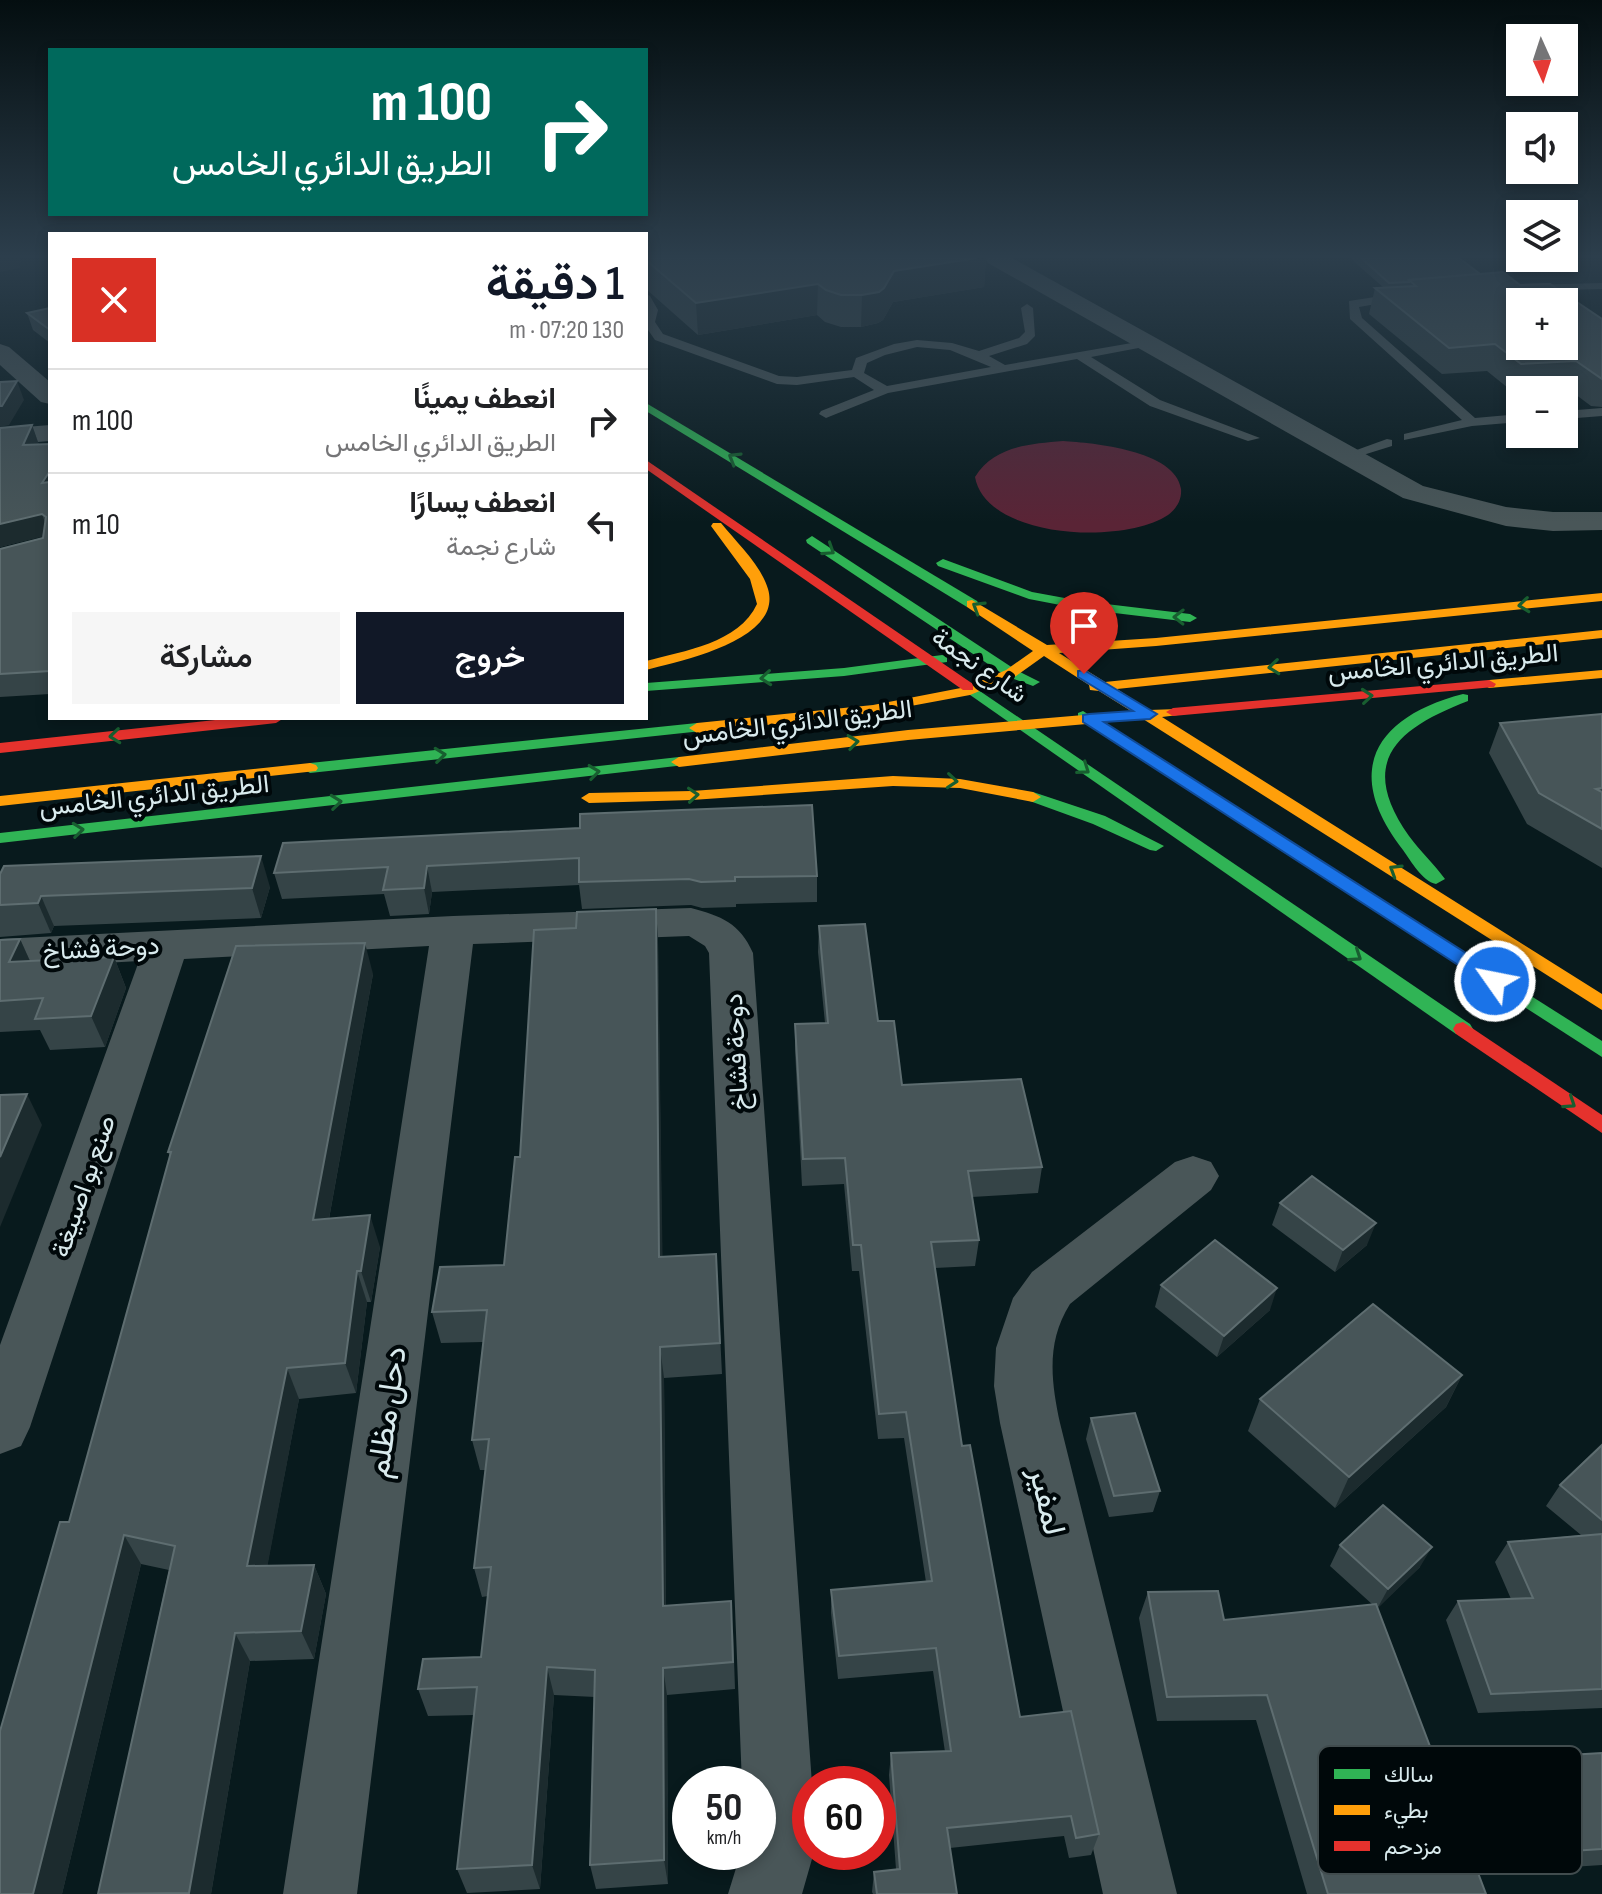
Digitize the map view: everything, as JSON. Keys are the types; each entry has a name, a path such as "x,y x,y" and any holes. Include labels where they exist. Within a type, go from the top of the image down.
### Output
{"main road":[{"name":"شارع نجمة","path":"648,407 1150,714 1602,1003"},
{"name":"شارع نجمة","path":"648,465 1259,891 1602,1125"},
{"path":"648,665 731,639 756,624 761,611 764,601 762,588 737,557 704,503"},
{"path":"854,531 1029,595 1081,605 1169,618 1397,619"},
{"path":"802,533 985,655 1004,677"},
{"name":"الطريق الدائري الخامس","path":"648,687 844,672 927,660 1397,619 1602,597"},
{"path":"1150,714 1081,693 1104,686 1602,634"},
{"path":"0,801 819,716 970,691 1004,677 1043,650"},
{"path":"927,660 1004,677 1089,718 1602,1050"},
{"name":"الطريق الدائري الخامس","path":"0,838 1020,724 1602,674"},
{"path":"1477,921 1393,830 1381,807 1376,785 1377,765 1385,747 1399,731 1417,718 1497,684"},
{"path":"1020,724 1049,700"},
{"path":"0,748 258,720"},
{"path":"577,798 733,792 891,778 970,783 1080,810 1259,891"},
{"path":"419,793 529,797"}],"street":[{"path":"1151,346 1413,492 1458,508 1513,520 1602,521"},
{"path":"0,352 48,394"},
{"path":"0,437 48,433"},
{"name":"دوحة فشاخ","path":"0,954 453,930 691,922 717,932 727,942 731,953 779,1823 777,1860 765,1894"},
{"name":"دحل مظلم","path":"320,1894 453,930"},
{"name":"صنع بو اصبيغة","path":"0,1427 167,944"},
{"name":"لمفير","path":"1140,1894 1030,1423 1023,1386 1024,1348 1033,1315 1051,1288 1193,1176"}],"lane":[{"path":"685,346 777,380 797,381 857,373"},
{"path":"857,373 861,361 898,346"},
{"path":"959,346 1005,370"},
{"path":"980,355 1006,346"},
{"path":"826,414 885,390 1128,346"},
{"path":"1387,346 1472,422"},
{"path":"1081,356 1155,403 1253,438"},
{"path":"857,373 863,380 885,390"},
{"path":"1578,414 1602,412"},
{"path":"1409,437 1472,422 1506,419"},
{"path":"1347,456 1387,443"}],"shaded area":[{"path":"1063,441 1131,451 1164,465 1175,476 1181,489 1178,504 1168,515 1148,525 1090,533 1029,524 1004,513 985,498 975,477 992,459 1013,448"}],"building":[{"path":"1578,346 1602,346 1602,379 1576,361 1521,364 1516,360 1578,360"},
{"path":"17,381 2,406 0,406 0,382"},
{"path":"32,425 23,445 48,444 48,474 42,483 48,482 48,671 0,674 0,549 43,538 46,517 42,514 0,524 0,428"},
{"path":"1602,714 1602,788 1596,789 1602,792 1602,829 1539,793 1500,723"},
{"path":"812,805 817,876 735,877 735,881 701,882 689,879 579,882 579,858 427,866 424,888 383,890 388,867 274,873 283,843 580,828 580,814"},
{"path":"261,856 252,888 41,896 38,903 0,905 0,874 4,866"},
{"path":"656,909 659,1257 716,1254 720,1343 660,1347 663,1606 731,1601 733,1662 663,1668 664,1860 590,1865 595,1670 547,1667 532,1865 457,1869 477,1687 418,1689 423,1659 481,1657 491,1567 474,1568 489,1439 472,1440 487,1310 432,1312 440,1267 504,1265 515,1157 520,1157 534,930 576,928 577,912"},
{"path":"865,924 878,1021 894,1021 902,1085 1021,1079 1042,1167 968,1171 979,1240 931,1242 962,1446 970,1445 1020,1717 1071,1711 1099,1834 1076,1838 1071,1816 947,1828 957,1894 877,1894 874,1872 900,1869 896,1766 892,1766 891,1753 951,1751 936,1648 839,1656 831,1590 932,1581 906,1412 879,1414 861,1245 853,1245 845,1158 803,1159 795,1024 828,1023 819,926"},
{"path":"20,939 9,962 114,957 91,1016 35,1019 43,998 0,1001 0,940"},
{"path":"365,943 313,1220 370,1215 361,1271 357,1271 345,1363 287,1368 247,1566 314,1565 301,1631 235,1633 189,1893 98,1894 175,1546 124,1535 33,1894 0,1894 0,1731 60,1522 69,1522 171,1152 168,1152 236,946"},
{"path":"27,1094 0,1157 0,1095"},
{"path":"1312,1176 1376,1223 1343,1250 1280,1203"},
{"path":"1215,1240 1277,1288 1224,1336 1161,1285"},
{"path":"1373,1304 1462,1375 1349,1477 1260,1399"},
{"path":"1135,1413 1160,1491 1114,1496 1091,1418"},
{"path":"1602,1445 1602,1520 1560,1485"},
{"path":"1383,1505 1432,1547 1388,1589 1340,1545"},
{"path":"1602,1534 1602,1689 1491,1694 1458,1601 1533,1598 1508,1542"},
{"path":"1218,1591 1224,1620 1376,1604 1430,1746 1318,1746 1318,1861 1267,1695 1167,1697 1148,1592"},
{"path":"1602,1753 1602,1849 1582,1850 1582,1754"},
{"path":"1322,1874 1478,1874 1486,1894 1328,1894"}],"traffic: fast":[{"path":"648,407 972,604"},
{"path":"812,540 1011,673 1033,682"},
{"path":"943,563 1029,595 1081,605 1190,618"},
{"path":"648,687 844,672 942,659"},
{"path":"968,687 1463,1029"},
{"path":"1436,879 1390,819 1377,777 1381,756 1394,736 1422,714 1463,698"},
{"path":"1083,716 1602,1050"},
{"path":"310,768 697,728"},
{"path":"0,838 679,762"},
{"path":"1033,797 1099,820 1156,846"}],"traffic: slow":[{"path":"648,665 724,641 757,619 764,604 761,587 717,526"},
{"path":"1039,650 1156,642 1602,597"},
{"path":"972,604 1602,1003"},
{"path":"1095,687 1602,634"},
{"path":"697,728 873,709 970,691 1011,673 1043,650"},
{"path":"1489,684 1602,674"},
{"path":"679,762 908,735 1173,712"},
{"path":"0,801 310,768"},
{"path":"589,798 692,795 893,781 960,784 1033,797"}],"traffic: jam":[{"path":"648,465 968,687"},
{"path":"1173,712 1489,684"},
{"path":"0,748 258,720"},
{"path":"1463,1029 1602,1125"}],"route":[{"path":"1084,674 1150,714 1089,718 1495,981"}]}
